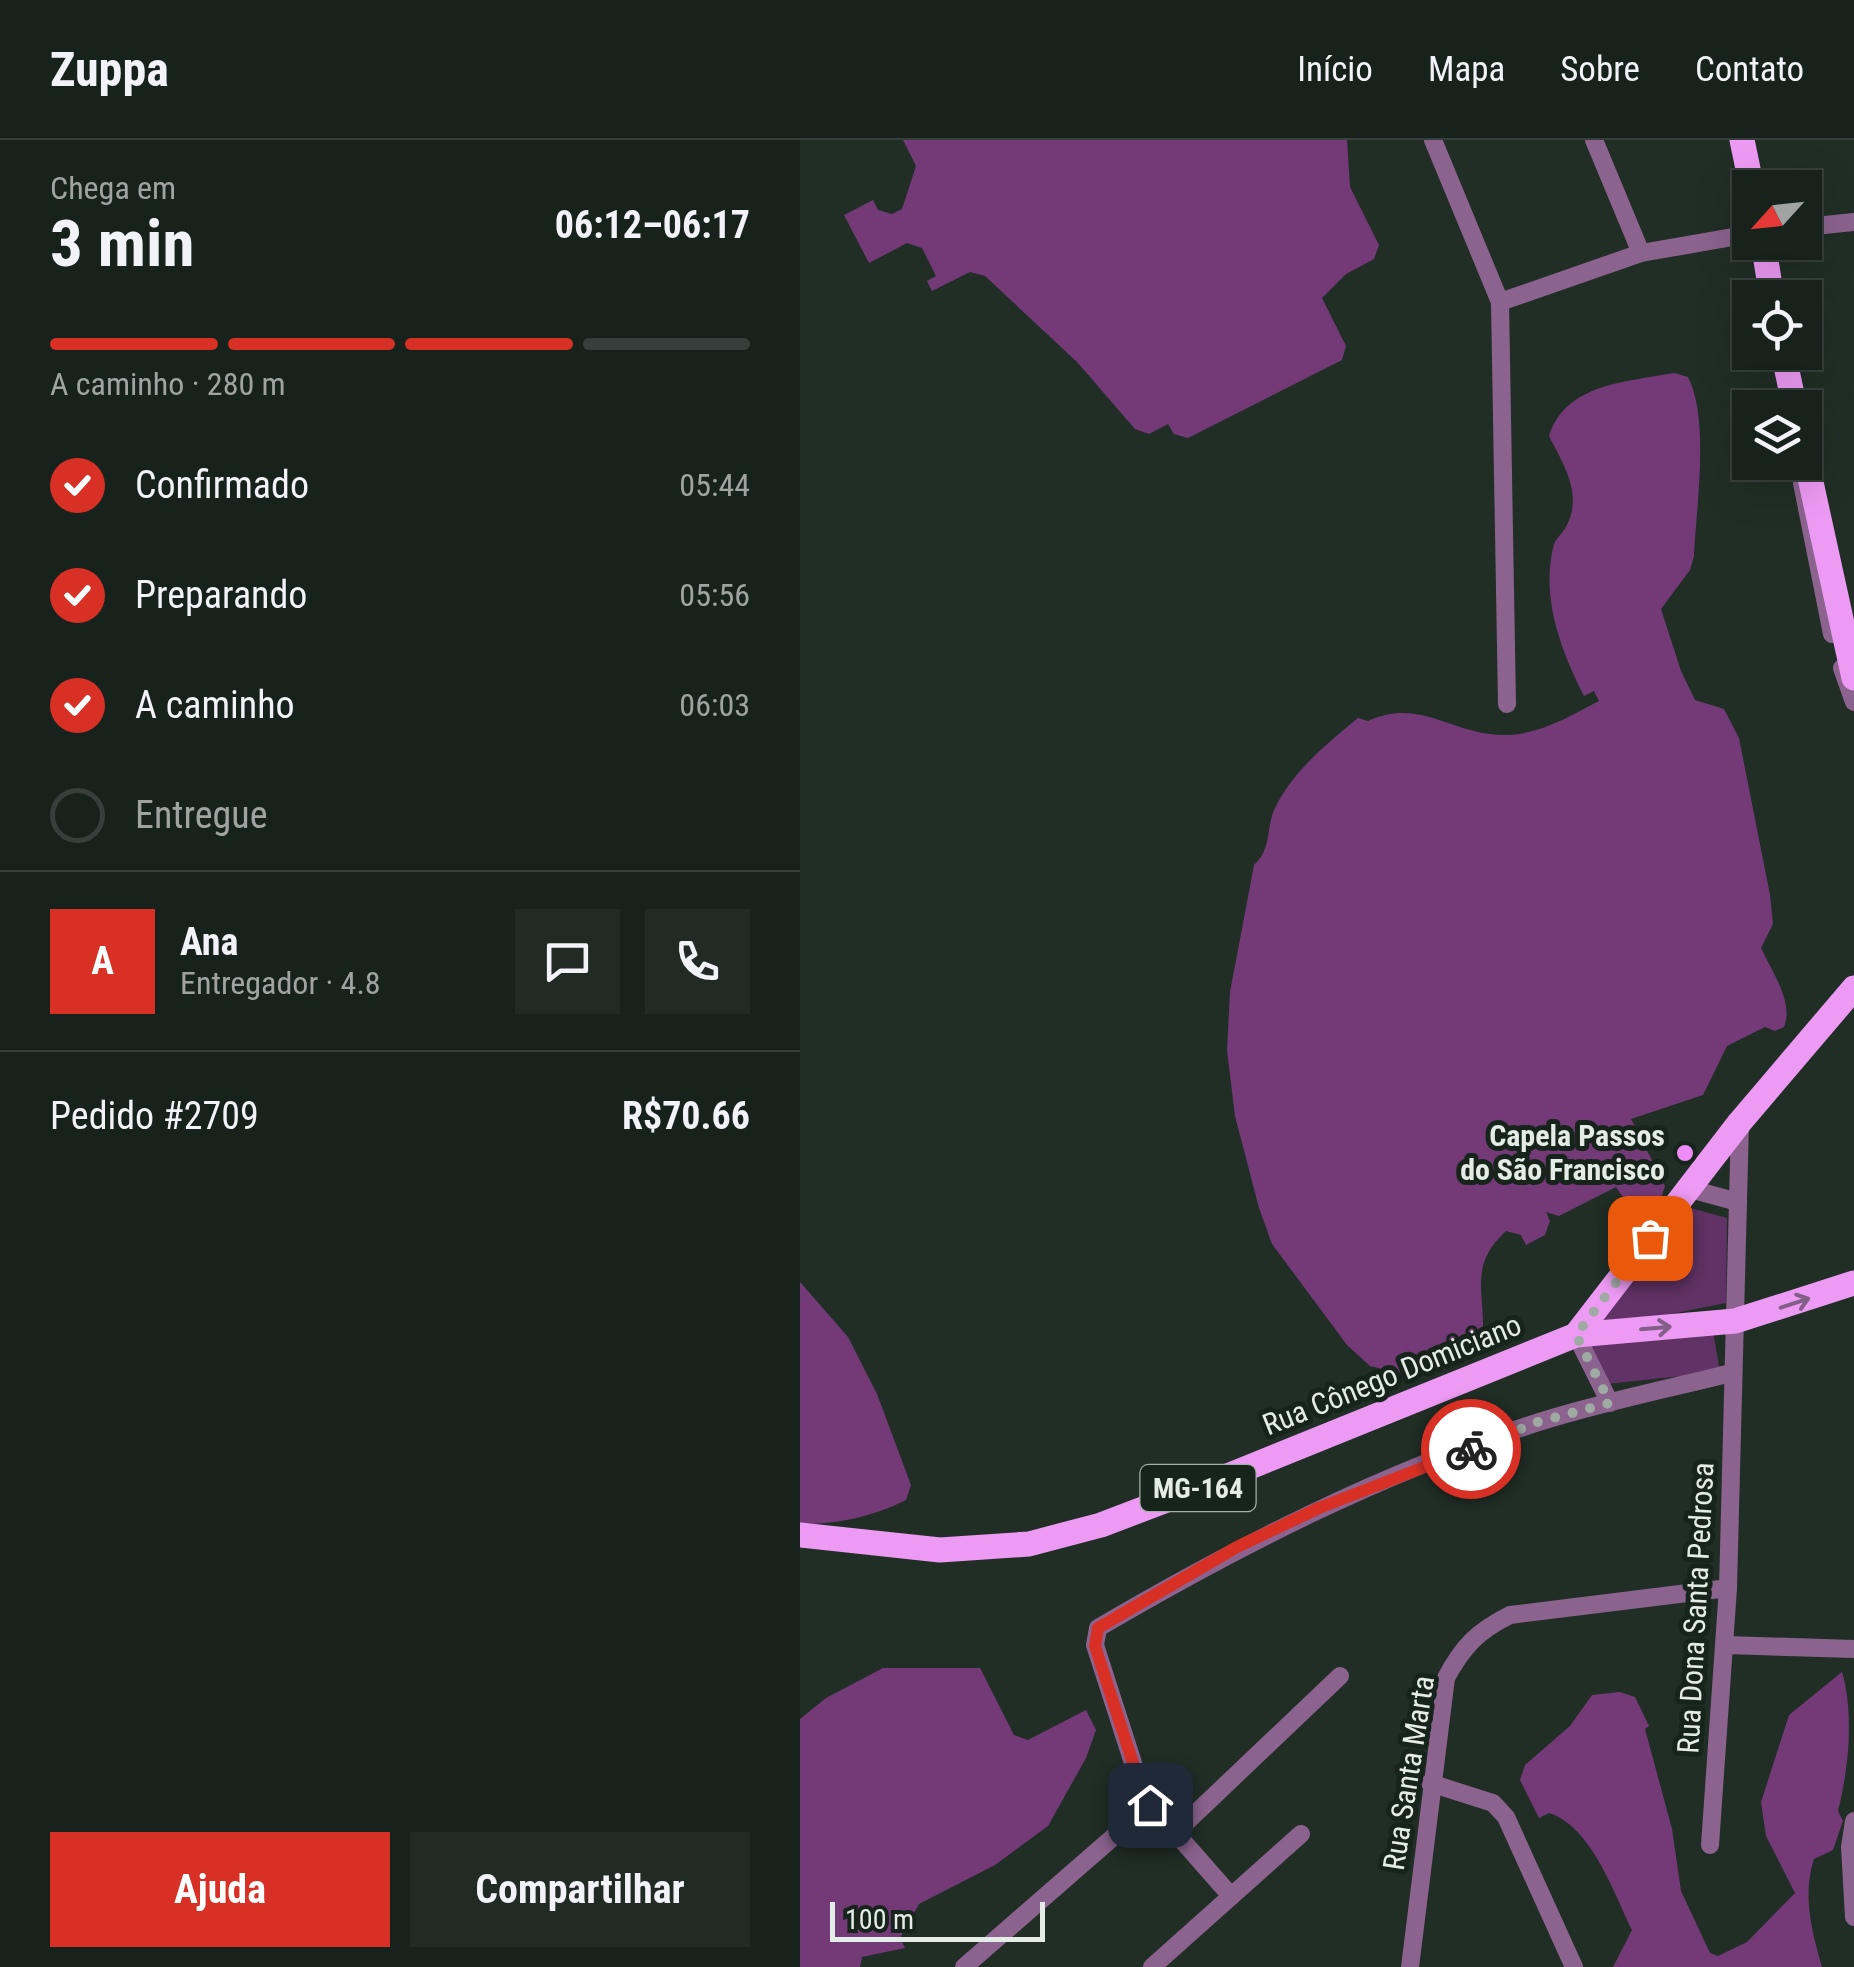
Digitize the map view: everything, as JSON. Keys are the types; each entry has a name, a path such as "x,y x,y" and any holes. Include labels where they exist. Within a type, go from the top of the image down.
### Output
{"main road":[{"path":"1742,140 1748,170"},
{"path":"1810,480 1854,678"},
{"path":"1576,1335 1609,1287 1690,1190 1740,1122 1850,992"},
{"name":"MG-164","path":"1576,1335 1735,1321 1854,1283"},
{"name":"Rua Cônego Domiciano","path":"800,1535 940,1550 1029,1544 1065,1535 1193,1490 1576,1335"}],"street":[{"path":"1433,140 1500,302 1507,704"},
{"path":"1594,140 1641,252"},
{"path":"1822,225 1854,222"},
{"path":"1500,302 1641,252 1732,236"},
{"path":"1801,480 1818,578 1854,702"},
{"name":"Rua Dona Santa Pedrosa","path":"1710,1845 1726,1645 1740,1122"},
{"path":"1690,1190 1738,1202"},
{"path":"1576,1335 1610,1403"},
{"path":"1231,1896 1144,1797 1095,1646 1098,1628 1270,1532 1538,1422 1731,1374"},
{"name":"Rua Santa Marta","path":"1410,1967 1446,1678 1472,1638 1510,1615 1728,1588"},
{"path":"1726,1645 1851,1648"},
{"path":"1176,1832 1340,1676"},
{"path":"1430,1783 1493,1804 1506,1816 1574,1967"},
{"path":"964,1967 1150,1805"},
{"path":"1854,1821 1850,1848 1854,1918"},
{"path":"1152,1967 1301,1834"}],"shaded area":[{"path":"903,140 1347,140 1350,187 1379,245 1374,259 1346,274 1322,298 1346,346 1342,360 1188,438 1174,434 1168,424 1149,434 1135,429 1077,362 985,276 970,272 932,291 927,281 936,276 922,248 907,243 869,263 844,215 873,200 878,210 892,214 902,209 916,166"},
{"path":"1674,373 1688,377 1695,395 1700,440 1699,489 1690,570 1661,609 1695,700 1724,709 1739,738 1770,895 1773,924 1761,948 1784,997 1784,1027 1775,1031 1765,1027 1727,1046 1703,1095 1631,1119 1665,1186 1660,1201 1651,1206 1622,1196 1616,1187 1559,1216 1546,1212 1550,1221 1545,1235 1526,1245 1521,1235 1506,1231 1483,1265 1483,1326 1477,1344 1464,1359 1427,1373 1418,1365 1399,1373 1370,1366 1347,1345 1272,1244 1235,1116 1227,1050 1230,992 1254,865 1264,851 1283,793 1313,758 1358,718 1368,721 1404,713 1504,735 1553,724 1599,701 1594,691 1584,696 1561,642 1551,603 1554,544 1567,525 1573,502 1565,468 1549,436 1557,418 1584,395 1618,383"},
{"path":"1687,1207 1727,1218 1726,1303 1590,1330"},
{"path":"800,1282 848,1337 877,1394 911,1485 906,1500 868,1515 800,1524"},
{"path":"1712,1325 1720,1372 1607,1384 1584,1337"},
{"path":"883,1668 980,1668 1014,1735 1028,1740 1086,1710 1096,1730 1086,1758 1048,1826 995,1865 919,1904 900,1938 905,1948 862,1957 860,1967 800,1967 800,1719 826,1698"},
{"path":"1842,1672 1849,1722 1838,1811 1843,1821 1833,1850 1814,1859 1809,1886 1812,1927 1822,1967 1613,1967 1632,1930 1589,1846 1564,1820 1549,1813 1539,1818 1520,1780 1525,1765 1570,1726 1592,1695 1620,1692 1635,1697 1649,1726 1645,1729 1672,1829 1681,1891 1710,1953 1718,1956 1747,1942 1795,1893 1766,1836 1761,1802 1789,1715"}],"way so far":[{"path":"1471,1449 1538,1422 1610,1403 1576,1335 1650,1238"}],"place":[{"name":"Capela Passos do São Francisco","path":"1685,1153"}],"route":[{"path":"1150,1805 1144,1797 1095,1646 1098,1628 1237,1547 1319,1508 1471,1449"}]}
